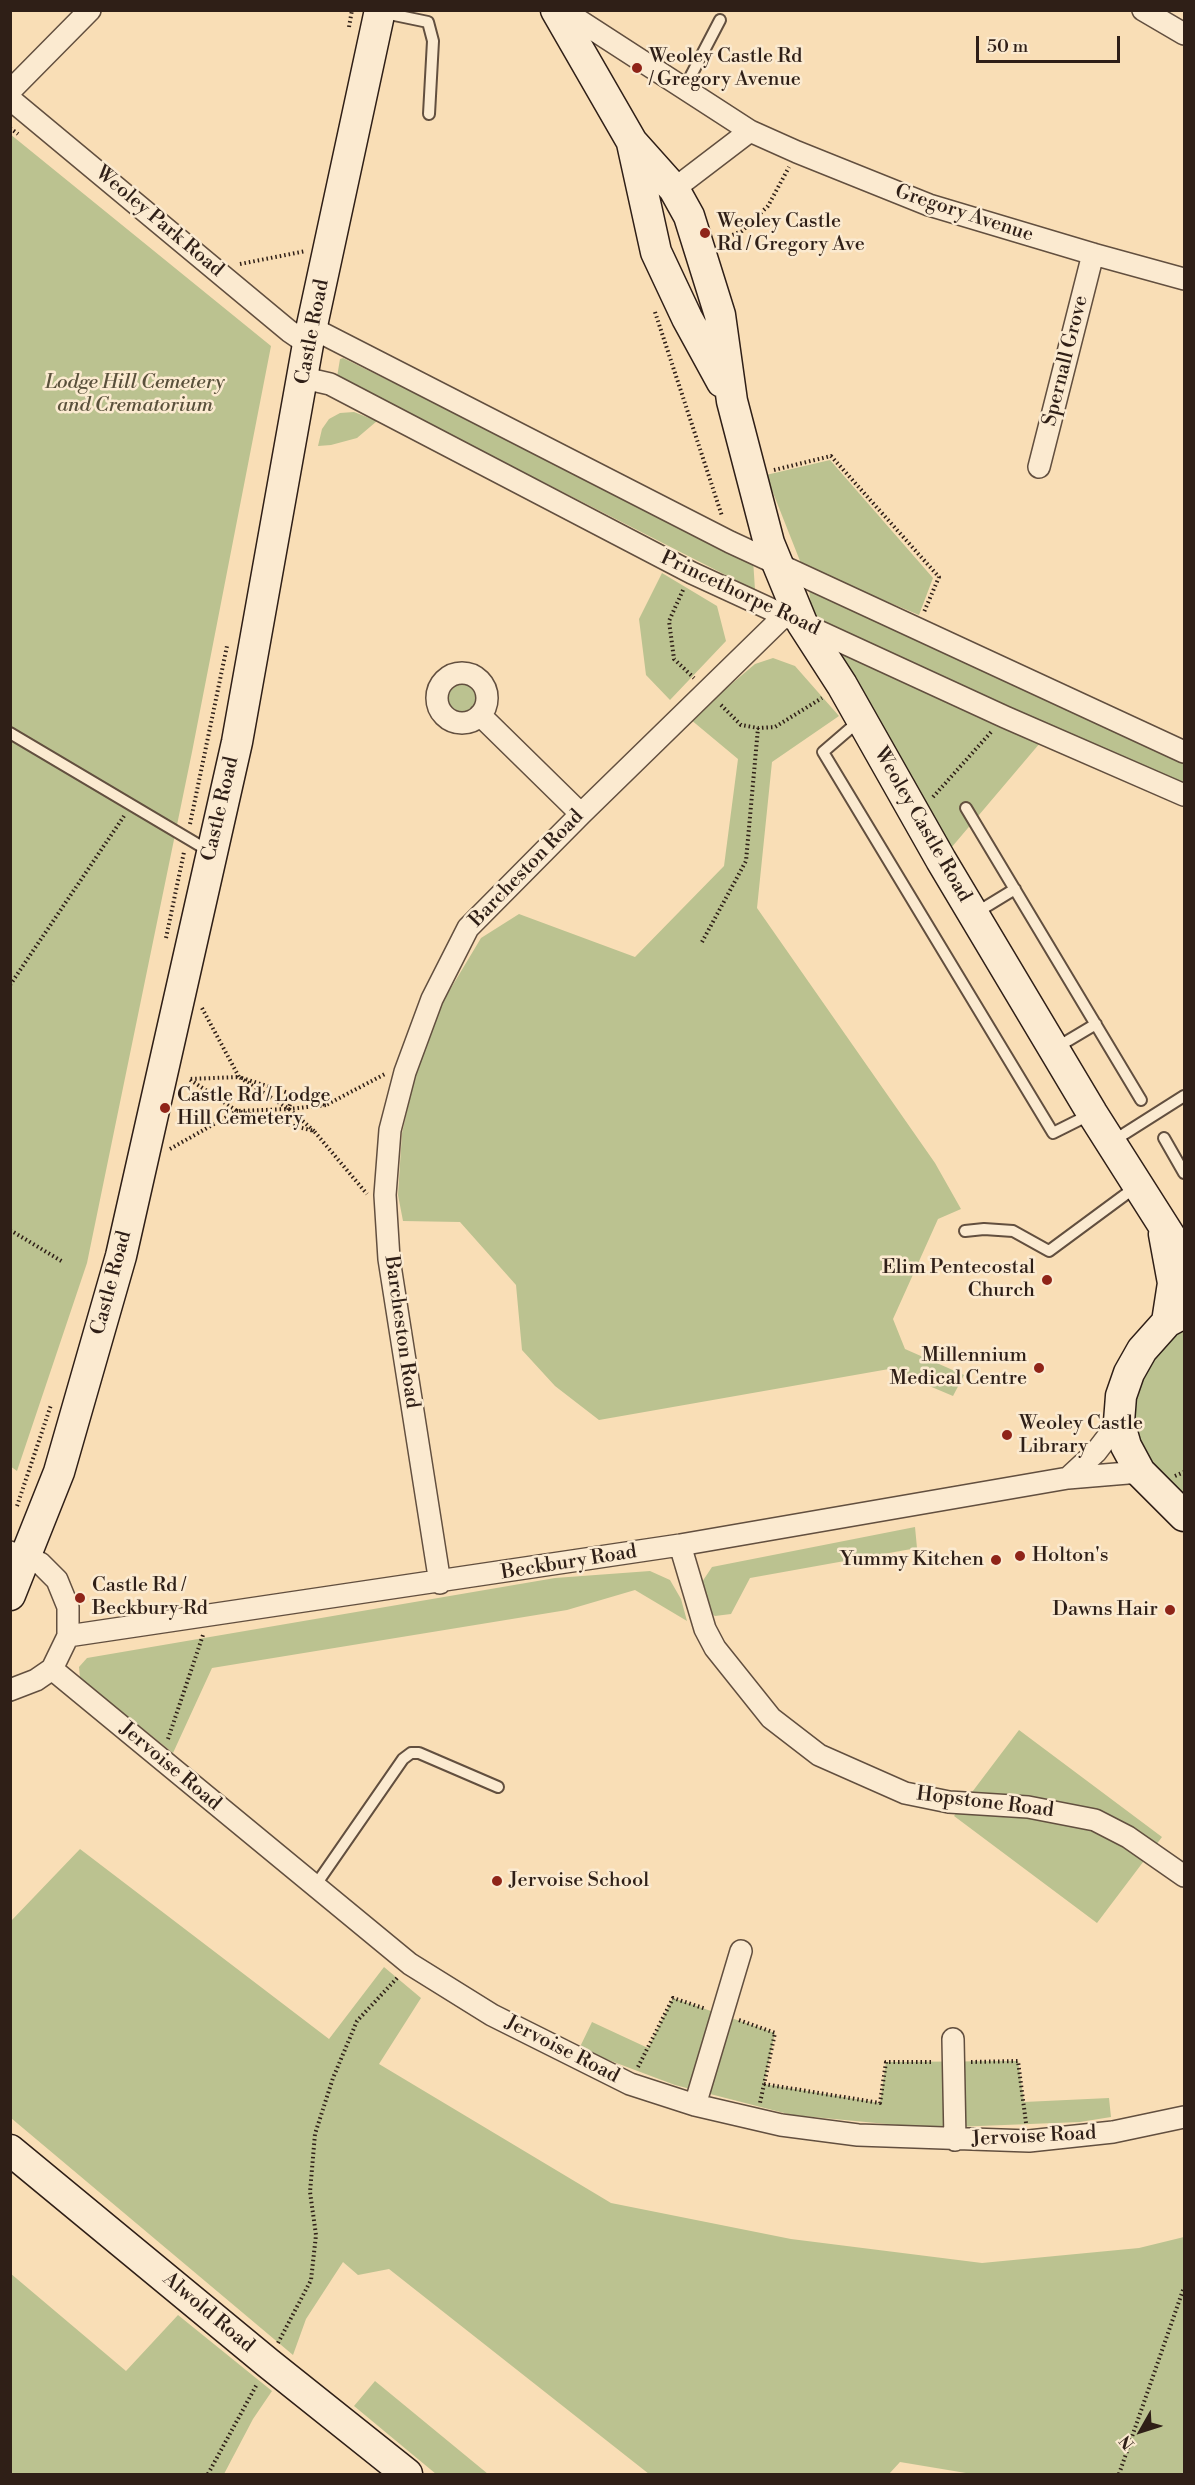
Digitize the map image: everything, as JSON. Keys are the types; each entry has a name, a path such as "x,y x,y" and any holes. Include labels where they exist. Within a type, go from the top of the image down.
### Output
{"street":[{"name":"Weoley Castle Road","path":"556,10 632,142 674,189 688,216 720,315 732,401 751,476 794,619 861,719 1092,1113 1185,1258"},
{"name":"Gregory Avenue","path":"563,10 750,131 797,152 929,205 1185,279"},
{"path":"1143,10 1185,34"},
{"path":"10,91 90,11"},
{"name":"Castle Road","path":"10,1595 19,1554 59,1472 121,1256 199,845 237,742 371,11"},
{"name":"Weoley Park Road","path":"10,99 289,331 310,336"},
{"path":"674,189 750,131"},
{"name":"Weoley Castle Road","path":"632,142 656,252 687,318 732,401"},
{"name":"Spernall Grove","path":"1039,467 1093,254"},
{"path":"310,336 730,542 1185,752"},
{"name":"Princethorpe Road","path":"304,378 330,384 692,573 1005,717 1185,795"},
{"name":"Barcheston Road","path":"440,1583 388,1259 385,1195 390,1130 405,1072 432,999 468,928 581,814 794,619"},
{"path":"480,715 581,814"},
{"name":"Weoley Castle Road","path":"1163,1227 1173,1283 1176,1317"},
{"path":"1176,1317 1142,1350 1129,1373 1121,1396 1119,1422 1126,1446 1140,1472 1185,1516"},
{"path":"1068,1478 1096,1452 1119,1422"},
{"name":"Beckbury Road","path":"68,1636 440,1583 680,1545 1068,1478 1140,1472"},
{"name":"Hopstone Road","path":"680,1545 705,1629 715,1648 771,1718 819,1755 905,1793 949,1802 1028,1807 1095,1820 1128,1837 1185,1876"},
{"path":"10,1690 36,1680 52,1669 68,1636 69,1607 57,1580 40,1563 19,1554"},
{"name":"Jervoise Road","path":"52,1669 410,1964 492,2015 619,2079 695,2105 781,2125 858,2135 1029,2141 1113,2132 1185,2117"},
{"path":"695,2105 741,1951"},
{"path":"953,2040 955,2140"},
{"name":"Alwold Road","path":"10,2150 406,2475"}],"lane":[{"path":"371,11 428,22 433,41 429,114"},
{"path":"684,88 720,20"},
{"path":"861,719 823,752 1053,1133 1092,1113"},
{"path":"10,734 199,845"},
{"path":"966,808 1141,1101"},
{"path":"974,914 1015,889"},
{"path":"1054,1049 1096,1024"},
{"path":"1110,1142 1185,1096"},
{"path":"1164,1138 1185,1173"},
{"path":"965,1231 984,1229 1013,1231 1049,1251 1137,1185"},
{"path":"315,1886 403,1759 411,1753 419,1753 498,1787"}],"path":[{"path":"348,33 371,11"},
{"path":"700,248 742,231 768,206 797,152"},
{"path":"304,262 308,239"},
{"path":"215,269 306,251"},
{"path":"653,305 730,542"},
{"path":"751,476 831,456 939,577 921,618"},
{"path":"165,940 199,845 228,643"},
{"path":"916,815 1005,717"},
{"path":"702,942 746,861 758,728"},
{"path":"10,985 131,805"},
{"path":"202,1008 239,1077 288,1109 314,1131 366,1194 385,1195"},
{"path":"170,1149 237,1110 288,1109 326,1105 385,1074 405,1072"},
{"path":"314,1131 237,1110 189,1079 239,1077 326,1105"},
{"path":"284,1123 293,1095"},
{"path":"10,1230 63,1262"},
{"path":"16,1509 51,1404"},
{"path":"161,1760 209,1617"},
{"path":"208,2475 311,2280 316,2235 310,2192 315,2134 333,2078 357,2021 410,1964"},
{"path":"764,2084 880,2103 886,2062 1018,2061 1029,2141"},
{"path":"1119,2475 1185,2287"}],"green space":[{"name":"Lodge Hill Cemetery and Crematorium","path":"10,134 271,346 192,752 87,1263 17,1471 10,1466"},
{"path":"343,358 753,559 755,590 337,377 340,359"},
{"path":"354,412 377,421 357,438 318,446 322,429 329,419 340,413"},
{"path":"830,460 933,578 919,615 802,566 766,475"},
{"path":"662,573 717,606 726,641 670,700 646,675 639,619"},
{"path":"809,590 1184,759 1184,788 813,622"},
{"path":"820,640 1040,743 951,848"},
{"path":"773,658 795,666 839,716 772,762 757,908 935,1163 961,1209 938,1219 893,1319 905,1349 964,1375 953,1396 889,1369 599,1420 555,1386 522,1350 516,1285 460,1222 403,1221 398,1195 402,1133 415,1075 442,1003 481,938 519,914 635,957 724,866 738,759 690,719 755,664"},
{"path":"462,678 477,684 483,699 477,714 462,720 447,714 441,699 447,684"},
{"path":"1184,1332 1184,1513 1141,1470 1124,1397 1163,1337"},
{"path":"915,1527 917,1548 750,1578 731,1614 715,1616 712,1614 702,1582 712,1567"},
{"path":"650,1571 670,1580 681,1599 687,1621 635,1590 567,1610 212,1668 173,1753 80,1678 79,1667 87,1658 555,1578"},
{"path":"1019,1730 1162,1837 1097,1923 954,1816"},
{"path":"80,1849 329,2039 384,1967 421,1998 379,2064 611,2203 791,2239 982,2263 1139,2248 1184,2237 1184,2474 972,2474 900,2462 889,2474 649,2474 389,2269 358,2275 343,2262 306,2319 293,2355 11,2118 11,1921"},
{"path":"673,1998 775,2033 764,2084 880,2103 886,2062 1018,2061 1024,2102 1109,2098 1111,2117 1080,2122 929,2128 792,2115 675,2085 579,2049 592,2022 648,2048"},
{"path":"10,2273 126,2371 178,2315 272,2391 253,2419 224,2474 11,2474"},
{"path":"375,2381 488,2474 436,2474 354,2406"}],"place":[{"name":"Weoley Castle Rd / Gregory Avenue","path":"637,68"},
{"name":"Weoley Castle Rd / Gregory Ave","path":"705,233"},
{"name":"Castle Rd / Lodge Hill Cemetery","path":"165,1108"},
{"name":"Elim Pentecostal Church","path":"1047,1280"},
{"name":"Millennium Medical Centre","path":"1039,1368"},
{"name":"Weoley Castle Library","path":"1007,1435"},
{"name":"Holton's","path":"1020,1556"},
{"name":"Yummy Kitchen","path":"996,1560"},
{"name":"Castle Rd / Beckbury Rd","path":"80,1598"},
{"name":"Dawns Hair","path":"1170,1610"},
{"name":"Jervoise School","path":"497,1881"}]}
